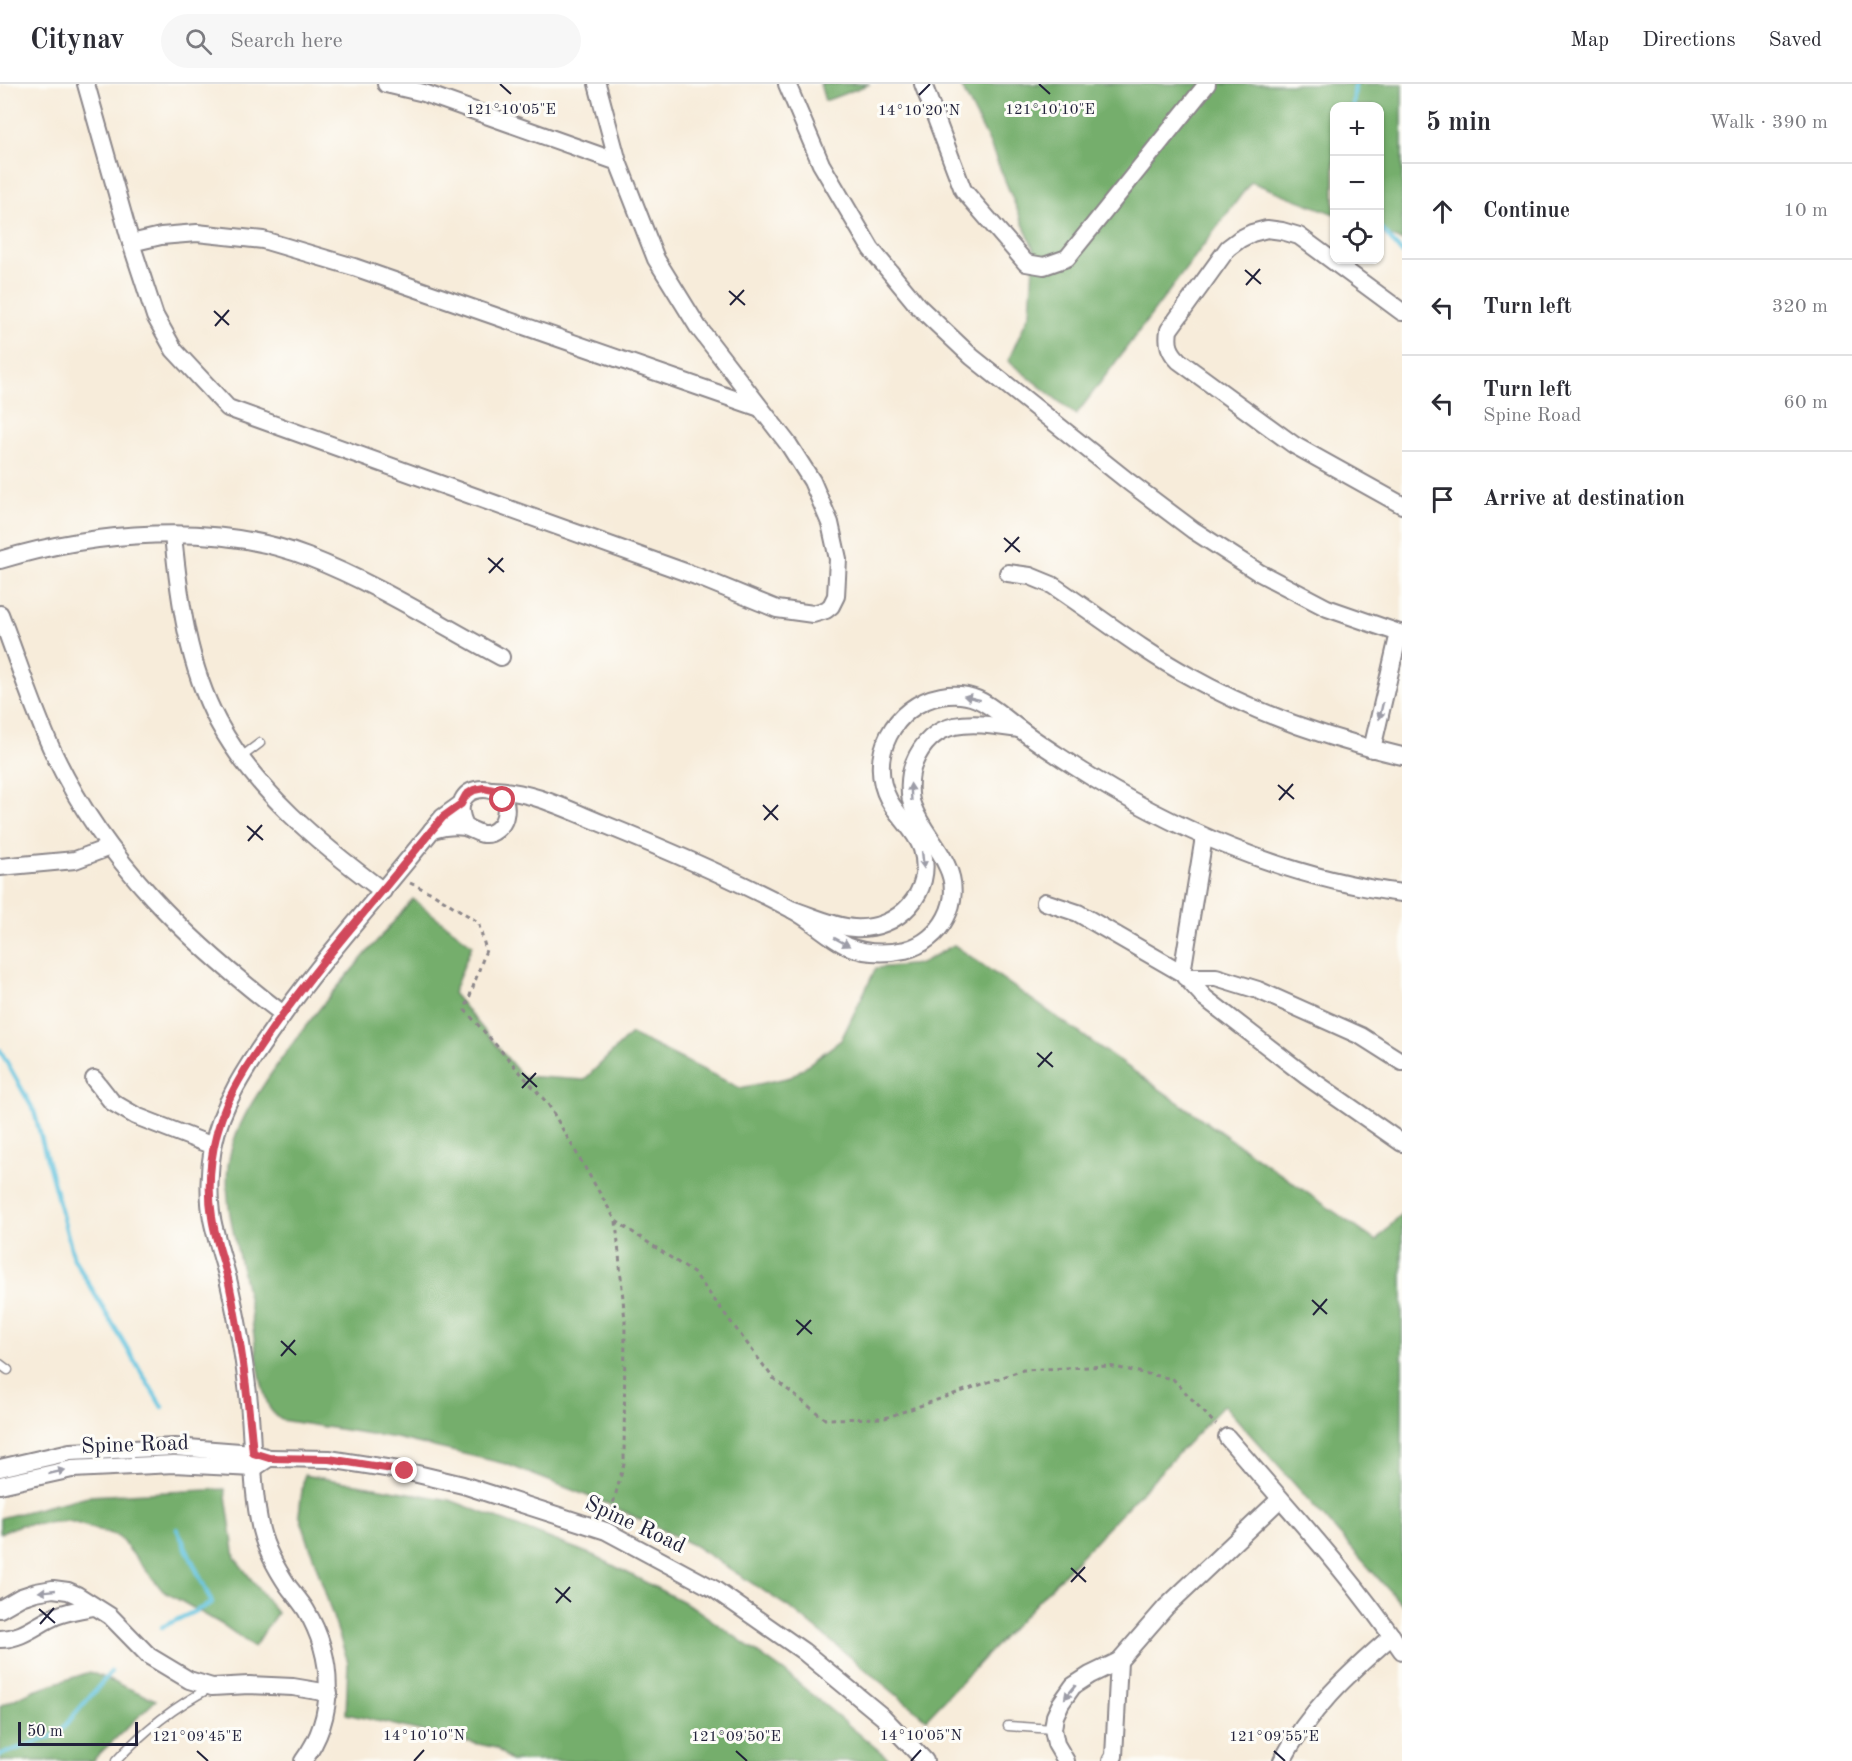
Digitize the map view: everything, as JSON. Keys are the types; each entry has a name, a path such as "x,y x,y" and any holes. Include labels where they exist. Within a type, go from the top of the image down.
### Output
{"street":[{"path":"86,84 131,243 155,316 174,350 228,408 696,576 777,609 813,614 826,610 836,596 837,560 830,523 812,481 789,445 698,327 656,259 618,162 597,84"},
{"path":"386,84 424,93 618,162"},
{"path":"787,84 821,164 871,249 918,306 972,357 1129,482 1194,530 1249,566 1327,608 1400,634 1372,749"},
{"path":"923,84 963,190 1026,263 1044,266 1067,258 1207,84"},
{"path":"1402,312 1299,237 1267,229 1252,233 1228,248 1169,330 1167,343 1172,354 1179,361 1294,445 1402,505"},
{"path":"131,243 161,236 197,233 263,240 354,267 761,408"},
{"path":"0,560 31,550 87,540 136,535 222,536 266,544 307,556 397,600 501,657"},
{"path":"173,535 177,582 187,629 201,681 218,721 240,758 262,785 301,825 334,854 383,891"},
{"path":"1008,573 1030,576 1052,585 1188,676 1241,703 1302,728 1372,749 1402,755"},
{"path":"0,614 54,754 80,802 110,847 160,907 189,937 232,975 283,1014"},
{"path":"793,910 855,928 891,921 905,912 916,898 923,883 925,869 922,848 889,801 882,781 880,758 887,738 907,711 922,702 942,696 963,695 978,698 992,706 1020,729 1086,773 1143,806 1204,837 1332,880 1402,892"},
{"path":"466,827 460,816 461,804 466,795 474,790 484,788 510,790 537,798 726,876 793,910 848,946 866,952 887,954 924,943 937,933 949,915 952,880 948,867 922,828 911,805 912,770 918,754 930,739 945,728 964,723 1020,729"},
{"path":"432,830 449,826 466,827 478,834 491,833 501,826 506,814 503,800 493,790"},
{"path":"506,814 537,798"},
{"path":"303,1761 318,1738 325,1716 328,1693 327,1665 319,1636 306,1609 288,1586 271,1558 261,1530 258,1460 241,1341 212,1217 210,1183 213,1146 226,1105 252,1058 283,1014 326,958 443,817 461,804"},
{"path":"1184,975 1204,837"},
{"path":"0,867 75,860 110,847"},
{"path":"1045,902 1078,913 1184,975 1205,998 1306,1076 1402,1143"},
{"path":"1184,975 1216,977 1258,990 1361,1036 1402,1062"},
{"path":"94,1079 112,1102 136,1116 213,1146"},
{"path":"1227,1437 1374,1610 1402,1651"},
{"name":"Spine Road","path":"0,1468 70,1452 175,1447 258,1460"},
{"name":"Spine Road","path":"0,1485 72,1469 329,1459 405,1471 463,1485 606,1532 714,1589 803,1651 883,1717 925,1761"},
{"path":"1066,1761 1056,1744 1053,1729 1055,1716 1061,1703 1074,1686 1119,1662 1166,1607 1280,1498"},
{"path":"0,1609 21,1597 53,1589 78,1595 110,1616 149,1656 189,1680 212,1687 249,1685 293,1687 328,1693"},
{"path":"0,1639 26,1634 54,1617 93,1606"},
{"path":"1282,1761 1294,1739 1323,1701 1354,1668 1392,1636"},
{"path":"1111,1761 1119,1662"}],"lane":[{"path":"240,758 260,743"},
{"path":"0,1364 8,1370"},
{"path":"116,1761 137,1738 186,1700 212,1687"},
{"path":"1008,1726 1053,1729"}],"path":[{"path":"395,877 434,894 478,922 486,950 465,1010 548,1104 616,1221 625,1321 624,1464 606,1532"},
{"path":"616,1221 694,1274 772,1378 825,1419 885,1418 1023,1370 1109,1366 1173,1379 1227,1437"}],"green space":[{"path":"820,84 870,84 825,101"},
{"path":"960,84 1402,84 1402,241 1384,234 1384,102 1330,102 1330,212 1251,182 1076,415 1008,361 1030,312 1034,250 989,142"},
{"path":"413,899 472,945 453,993 522,1076 584,1080 631,1034 740,1088 791,1077 841,1040 876,968 920,964 954,945 1376,1241 1402,1213 1402,1605 1224,1405 926,1719 793,1610 695,1546 608,1504 506,1464 396,1438 281,1420 269,1407 259,1372 247,1291 228,1202 230,1153 246,1114 291,1046 324,1003"},
{"path":"304,1475 450,1500 595,1556 693,1607 785,1672 888,1758 885,1761 511,1761 496,1748 346,1714 348,1662 299,1514"},
{"path":"225,1489 235,1558 277,1613 254,1647 223,1625 163,1591 118,1536 69,1521 20,1525 0,1533 0,1518 88,1496"},
{"path":"90,1672 156,1700 92,1761 0,1761 0,1706 34,1690"}],"waterway":[{"path":"1353,102 1355,84"},
{"path":"1384,232 1402,253"},
{"path":"0,1050 34,1111 74,1259 162,1407"},
{"path":"162,1627 212,1603 177,1529"},
{"path":"0,1755 58,1734 111,1672"}],"route":[{"path":"405,1471 329,1459 269,1458 253,1453 248,1388 241,1341 212,1217 210,1183 213,1146 226,1105 252,1058 326,958 432,830 443,817 461,804 466,795 474,790 484,788 493,790 503,800"}]}
